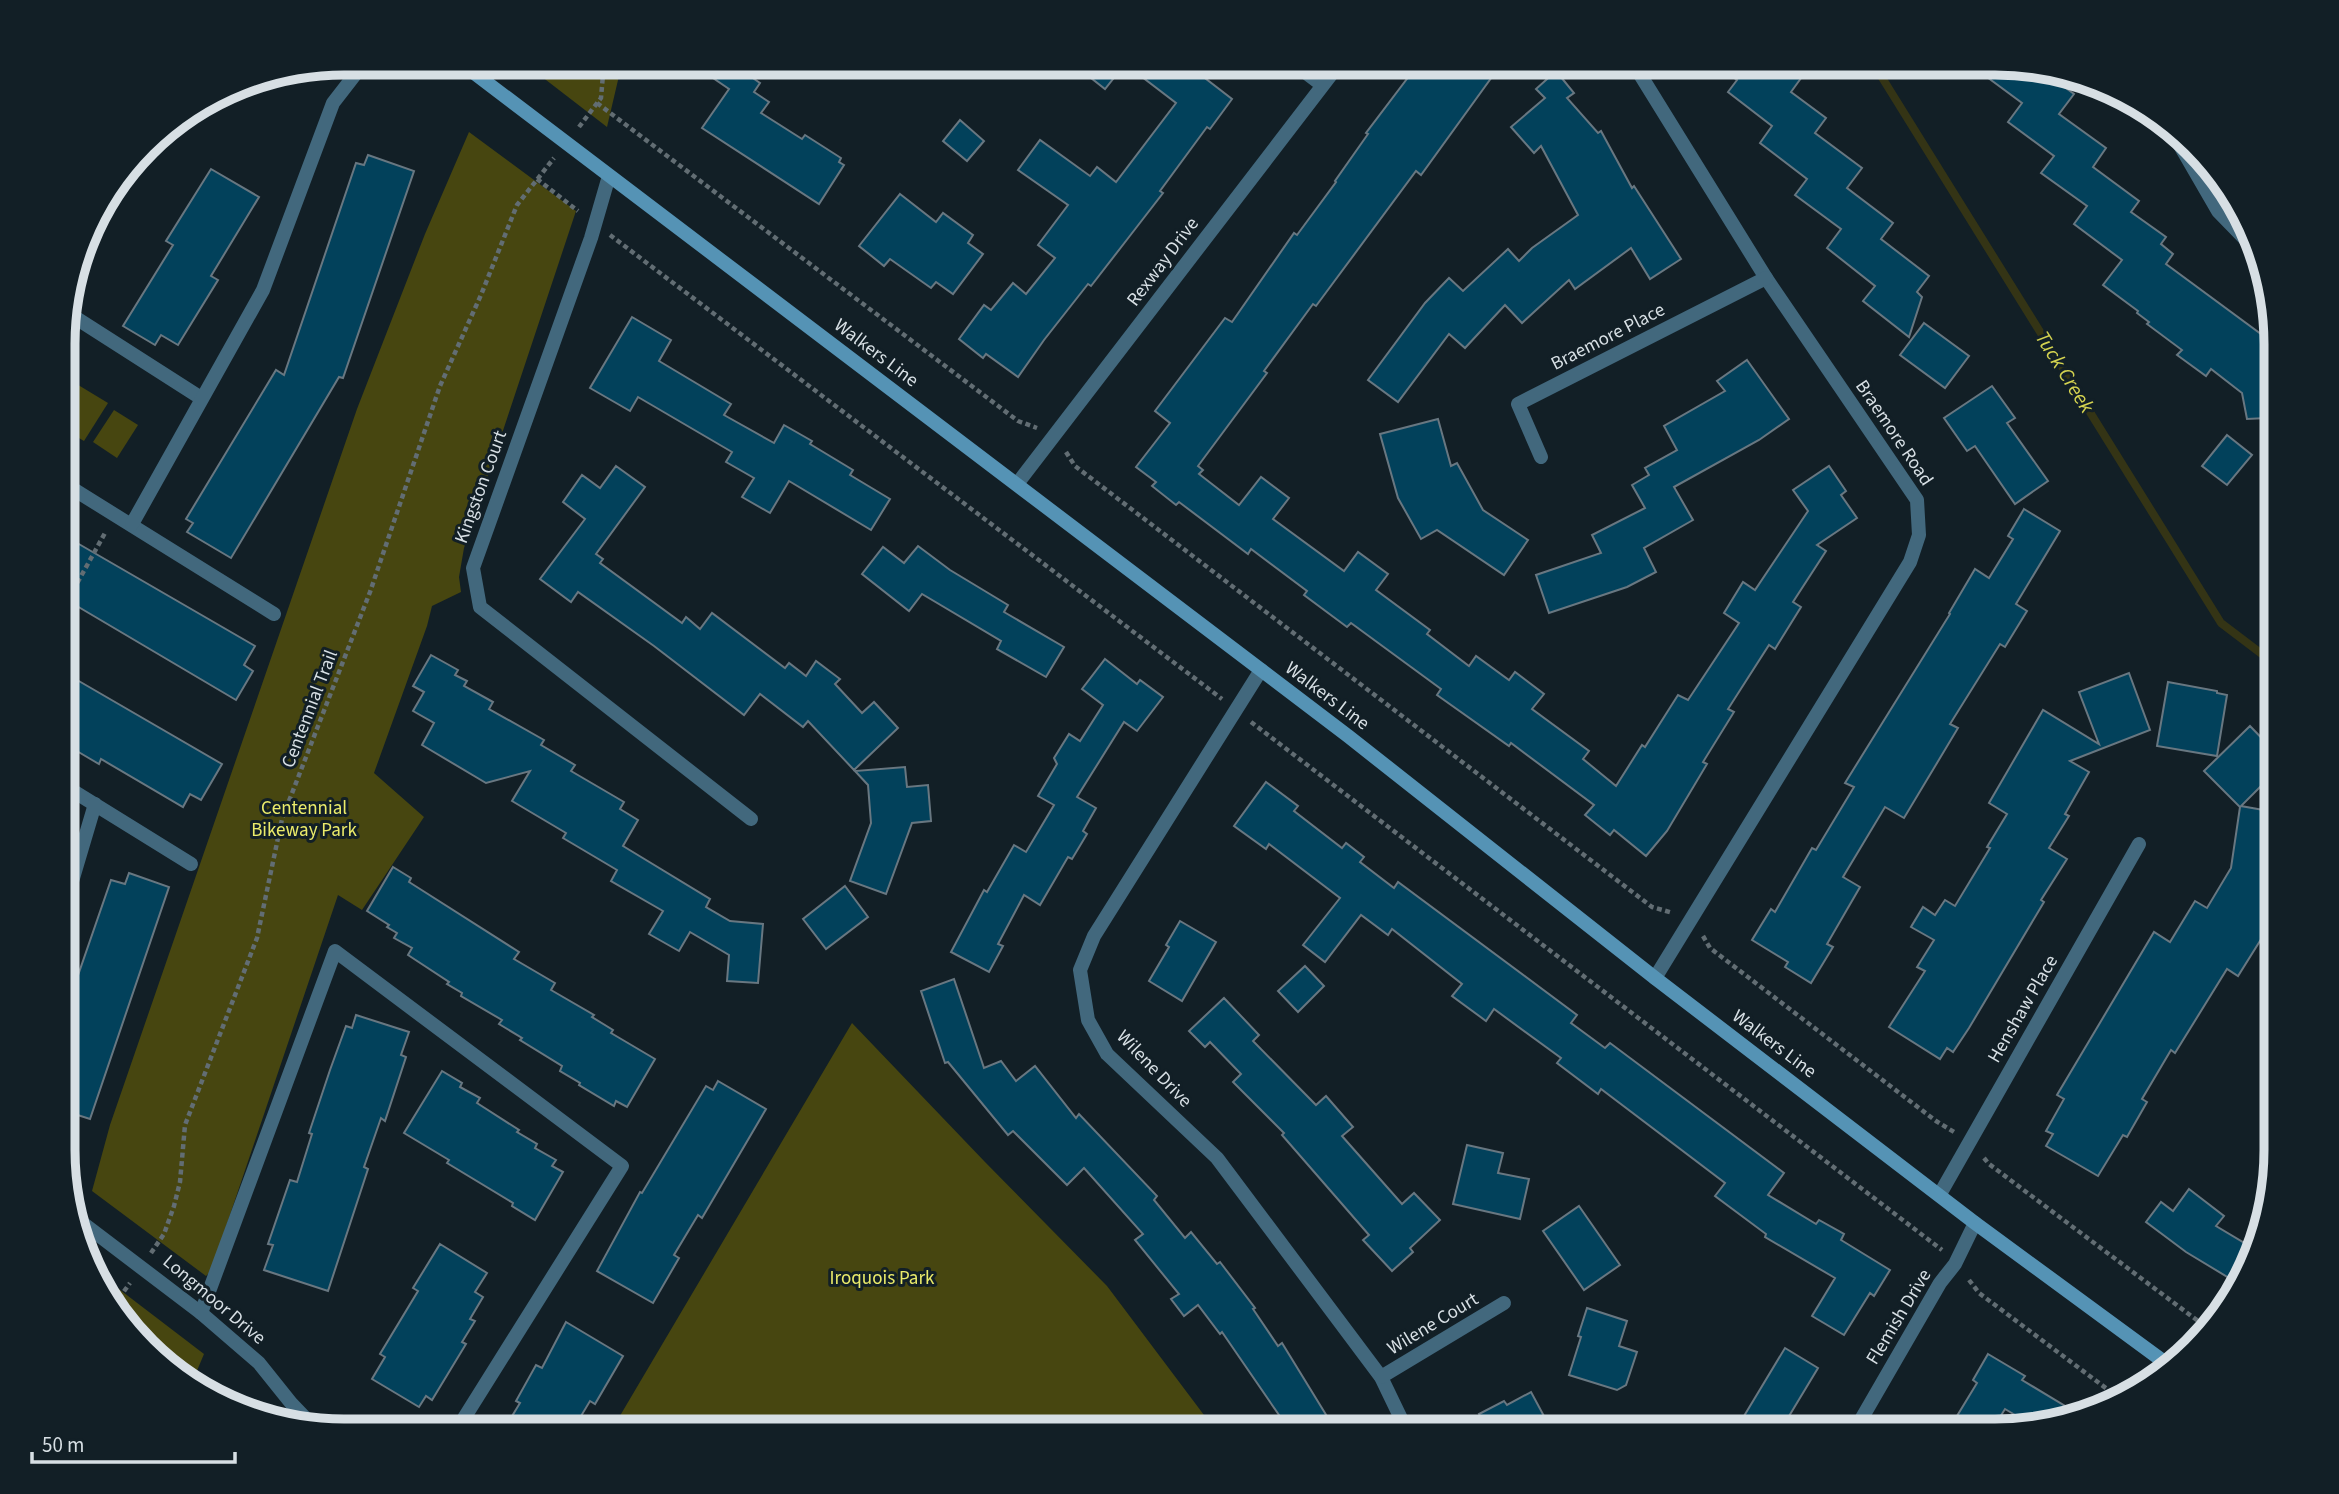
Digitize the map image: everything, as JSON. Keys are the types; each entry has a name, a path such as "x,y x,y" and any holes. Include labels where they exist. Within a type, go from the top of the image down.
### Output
{"main road":[{"name":"Walkers Line","path":"477,75 1348,736 1655,978 1975,1223 2162,1360"}],"street":[{"path":"132,524 263,289 333,103 355,75"},
{"path":"1309,75 1322,85"},
{"name":"Rexway Drive","path":"1017,484 1330,75"},
{"name":"Braemore Road","path":"1640,75 1766,278 1917,500 1919,535 1910,562 1655,978"},
{"path":"2185,154 2218,211 2240,233"},
{"name":"Kingston Court","path":"608,176 595,224 473,568 480,607 751,819"},
{"name":"Braemore Place","path":"1541,457 1518,404 1766,278"},
{"path":"77,319 201,398"},
{"path":"75,490 274,614"},
{"name":"Wilene Drive","path":"1261,670 1094,936 1080,970 1088,1020 1107,1054 1217,1158 1381,1377 1401,1419"},
{"path":"75,792 191,864"},
{"path":"75,871 95,804"},
{"name":"Henshaw Place","path":"1940,1194 2139,844"},
{"path":"201,1313 335,951 622,1166 464,1419"},
{"name":"Flemish Drive","path":"1861,1419 1940,1283 1955,1264 1975,1223"},
{"name":"Longmoor Drive","path":"86,1225 142,1266 259,1363 302,1415"},
{"name":"Wilene Court","path":"1381,1377 1504,1303"}],"path":[{"path":"589,114 601,98 603,75"},
{"path":"597,103 1018,421 1055,435 1075,466 1652,907 1692,918 1710,948 1936,1121 1970,1141 1989,1164 2200,1323"},
{"name":"Centennial Trail","path":"120,1297 164,1234 174,1206 180,1182 185,1125 257,938 282,819 370,592 440,386 481,295 517,205 545,169"},
{"path":"537,179 1943,1250 1979,1293 2111,1392"},
{"path":"75,587 116,514"}],"green space":[{"path":"540,75 619,75 607,127"},
{"name":"Centennial Bikeway Park","path":"469,132 576,211 464,548 459,577 461,592 432,606 374,773 424,817 362,910 338,895 211,1271 206,1276 92,1191 110,1125 357,409 425,234"},
{"path":"75,383 108,403 84,441 75,436"},
{"path":"114,410 138,425 117,458 93,442"},
{"name":"Iroquois Park","path":"852,1023 1107,1286 1207,1419 618,1419"},
{"path":"110,1282 204,1354 196,1374 180,1363 142,1327"}],"building":[{"path":"709,75 748,75 760,83 754,92 769,102 761,113 802,139 805,135 841,158 839,162 844,165 819,204 702,128 729,89"},
{"path":"1087,75 1116,75 1105,89"},
{"path":"1139,75 1201,75 1232,99 1210,129 1207,127 1160,191 1163,193 1091,286 1088,284 1018,377 986,354 983,358 959,339 984,305 991,310 1013,283 1026,294 1055,258 1038,245 1068,205 1018,170 1040,140 1090,176 1097,167 1116,182 1176,103"},
{"path":"1410,75 1493,75 1421,175 1416,171 1316,306 1313,304 1264,371 1267,373 1198,466 1203,470 1199,474 1239,505 1261,477 1289,498 1273,519 1344,571 1358,552 1388,574 1376,590 1430,630 1427,634 1469,666 1476,656 1509,680 1515,672 1544,694 1532,709 1589,751 1583,759 1616,786 1678,695 1688,700 1739,623 1724,613 1743,582 1755,590 1808,511 1793,490 1829,466 1846,491 1841,495 1857,518 1817,545 1826,551 1793,602 1801,607 1775,649 1769,645 1728,709 1734,712 1703,762 1707,764 1667,831 1646,856 1614,830 1610,835 1585,815 1594,805 1511,743 1509,746 1437,695 1441,689 1351,623 1347,627 1304,595 1307,591 1251,549 1248,554 1179,502 1176,505 1152,486 1156,482 1136,467 1170,423 1155,411 1225,318 1232,322 1294,233 1297,235 1336,182 1368,134 1366,133"},
{"path":"1552,75 1559,75 1574,93 1567,98 1598,133 1601,131 1632,188 1634,186 1681,259 1650,279 1631,248 1575,289 1569,280 1522,323 1505,305 1465,348 1449,334 1398,402 1368,380 1425,303 1449,278 1463,291 1508,249 1519,261 1532,248 1578,215 1541,146 1534,153 1511,127 1545,98 1536,89"},
{"path":"1730,75 1803,75 1791,92 1826,118 1815,133 1862,168 1847,188 1893,223 1881,239 1929,276 1917,292 1922,297 1909,337 1863,301 1875,286 1827,248 1841,229 1795,195 1807,179 1760,143 1772,126 1728,92 1737,80"},
{"path":"1984,75 2047,80 2058,83 2074,94 2059,114 2106,148 2093,167 2139,201 2131,212 2166,237 2161,244 2173,254 2166,264 2261,334 2263,331 2264,418 2247,419 2242,393 2211,369 2206,376 2177,355 2182,350 2147,324 2149,322 2137,313 2138,311 2103,285 2122,260 2074,224 2087,206 2041,173 2054,156 2008,122 2022,103"},
{"path":"960,120 984,141 967,161 943,141"},
{"path":"368,155 414,171 343,378 339,377 231,558 187,532 193,523 186,519 276,370 284,375 356,163 364,165"},
{"path":"211,169 259,197 211,276 218,280 178,345 161,335 155,345 123,326 173,245 166,241"},
{"path":"900,194 936,222 943,213 973,235 968,243 983,254 953,294 936,282 931,288 890,259 884,266 859,246"},
{"path":"632,317 671,340 659,361 731,404 724,415 774,443 784,425 853,470 850,475 890,499 871,530 789,481 770,513 742,497 754,478 726,462 732,452 638,397 630,411 590,388"},
{"path":"1924,323 1969,356 1945,388 1900,355"},
{"path":"1747,360 1789,419 1759,440 1674,487 1693,520 1644,548 1656,572 1627,587 1549,613 1536,575 1601,553 1592,535 1645,508 1632,485 1649,475 1645,468 1677,450 1664,426 1725,391 1717,381"},
{"path":"1992,386 2015,418 2007,423 2048,481 2015,504 1975,446 1967,451 1944,418"},
{"path":"1438,419 1451,466 1457,463 1483,510 1528,540 1504,575 1437,530 1421,539 1398,498 1380,434"},
{"path":"2227,435 2252,455 2227,485 2202,466"},
{"path":"616,466 645,487 596,554 603,559 600,563 682,623 686,617 700,629 712,613 785,668 789,663 806,676 816,661 840,679 835,684 862,713 874,702 898,728 854,770 808,721 803,727 760,694 744,715 578,592 571,602 540,579 585,519 563,502 582,475 600,488"},
{"path":"2024,509 2060,531 2016,604 2027,611 2005,647 2000,644 1950,724 1958,728 1904,818 1885,807 1843,877 1860,887 1827,944 1833,947 1811,983 1785,967 1788,962 1752,940 1771,909 1775,912 1812,848 1816,850 1854,787 1845,783 1975,569 1989,578 2013,539 2008,536"},
{"path":"75,542 255,646 244,665 253,671 236,700 75,605"},
{"path":"918,546 950,570 1008,605 1004,612 1064,647 1046,677 997,649 1001,641 922,594 909,611 862,574 883,547 904,563"},
{"path":"431,655 458,670 455,675 467,681 464,686 493,702 489,709 544,740 541,745 575,765 571,771 624,802 620,809 638,820 623,846 710,899 706,907 730,921 763,924 758,983 727,981 729,955 690,932 679,951 649,934 663,911 611,881 617,870 563,838 566,833 512,801 530,771 486,783 422,745 434,723 413,711 424,692 413,686"},
{"path":"1105,659 1137,684 1140,680 1163,697 1137,731 1124,722 1077,797 1096,808 1083,831 1087,834 1072,859 1068,857 1040,905 1024,895 998,944 1003,946 989,972 951,952 984,890 987,892 1014,845 1026,852 1054,805 1038,796 1057,764 1054,758 1069,734 1080,741 1103,705 1082,689"},
{"path":"2129,673 2150,730 2070,761 2089,772 2065,814 2069,816 2049,848 2067,859 1969,1028 1953,1052 1947,1048 1940,1059 1889,1027 1925,971 1917,967 1934,940 1911,927 1923,907 1935,915 1945,900 1955,906 2007,814 1989,803 2043,710 2099,744 2079,692"},
{"path":"75,679 222,764 201,800 190,794 183,807 101,759 99,764 75,750"},
{"path":"2168,682 2227,695 2217,756 2157,746"},
{"path":"2250,726 2264,741 2264,783 2241,806 2264,810 2264,935 2238,976 2227,969 2175,1053 2171,1050 2142,1099 2147,1102 2127,1137 2123,1135 2098,1176 2046,1146 2053,1134 2046,1131 2064,1099 2057,1095 2154,932 2170,942 2195,901 2207,908 2231,868 2240,807 2204,771"},
{"path":"905,767 907,787 928,785 931,821 912,823 886,894 850,881 871,823 868,785 855,771"},
{"path":"1266,782 1298,806 1294,811 1342,848 1346,843 1364,857 1360,862 1394,888 1398,882 1577,1015 1571,1023 1605,1048 1610,1043 1784,1173 1768,1195 1816,1224 1819,1220 1844,1234 1841,1240 1890,1270 1874,1296 1870,1293 1844,1335 1812,1316 1835,1278 1765,1237 1766,1234 1715,1196 1725,1183 1601,1089 1598,1094 1557,1063 1561,1058 1494,1009 1486,1021 1452,996 1462,984 1392,929 1388,935 1361,915 1325,962 1303,945 1340,898 1269,844 1266,849 1234,826"},
{"path":"393,867 411,878 409,882 519,952 514,959 555,983 551,990 594,1015 592,1017 613,1030 611,1033 655,1059 627,1107 616,1101 614,1106 579,1085 580,1083 560,1071 562,1066 499,1024 502,1020 461,996 462,993 447,984 449,982 408,955 412,948 394,938 397,933 387,927 389,925 367,911"},
{"path":"129,873 169,887 90,1119 75,1114 75,984 111,880 125,884"},
{"path":"845,886 868,917 826,949 803,919"},
{"path":"1180,921 1216,942 1182,1001 1149,981 1169,947 1166,945"},
{"path":"1305,966 1324,986 1298,1012 1278,991"},
{"path":"954,979 984,1068 1001,1061 1016,1081 1035,1066 1076,1118 1079,1114 1157,1196 1154,1200 1185,1238 1191,1232 1217,1264 1220,1262 1255,1308 1253,1309 1278,1346 1282,1343 1329,1419 1273,1419 1279,1415 1222,1332 1220,1334 1198,1305 1184,1316 1171,1299 1179,1294 1135,1240 1143,1234 1084,1168 1067,1185 1013,1131 1008,1135 948,1062 945,1063 921,991"},
{"path":"1224,998 1259,1035 1253,1041 1316,1105 1326,1096 1353,1127 1342,1136 1402,1204 1414,1193 1440,1220 1410,1248 1413,1252 1392,1271 1363,1240 1369,1235 1282,1135 1284,1133 1233,1082 1241,1074 1210,1042 1205,1047 1189,1031"},
{"path":"356,1015 409,1032 401,1055 406,1057 385,1121 381,1118 364,1167 368,1169 328,1291 264,1270 273,1245 268,1244 290,1180 297,1182 312,1134 309,1133 330,1070 346,1026 352,1028"},
{"path":"442,1071 462,1083 460,1087 480,1098 477,1103 519,1130 517,1132 537,1144 535,1148 556,1160 552,1166 563,1172 535,1220 512,1206 513,1203 447,1163 449,1160 404,1133"},
{"path":"718,1081 766,1109 702,1218 698,1215 674,1255 679,1258 653,1303 597,1271 640,1192 642,1193 706,1086 713,1090"},
{"path":"1467,1145 1503,1153 1498,1173 1529,1179 1520,1219 1453,1204"},
{"path":"2189,1189 2224,1216 2216,1226 2246,1244 2231,1279 2186,1252 2146,1222 2161,1202 2173,1211"},
{"path":"1579,1206 1620,1265 1584,1290 1543,1231"},
{"path":"440,1244 487,1273 475,1292 483,1297 470,1319 475,1321 462,1342 466,1344 432,1400 426,1396 419,1407 372,1379 385,1357 380,1354 418,1291 413,1288"},
{"path":"1587,1308 1627,1321 1619,1346 1637,1352 1626,1385 1617,1390 1569,1375"},
{"path":"566,1322 623,1356 595,1404 590,1401 579,1419 510,1419 520,1403 516,1401 536,1365 542,1368"},
{"path":"1785,1348 1818,1368 1787,1419 1742,1419"},
{"path":"1988,1354 2025,1376 2022,1380 2069,1408 2019,1417 2005,1409 1999,1419 1962,1419 1957,1416 1977,1383 1973,1380"},
{"path":"1531,1392 1546,1419 1482,1419 1479,1414 1504,1401 1507,1405"}],"waterway":[{"name":"Tuck Creek","path":"1880,75 2221,623 2264,656"}]}
